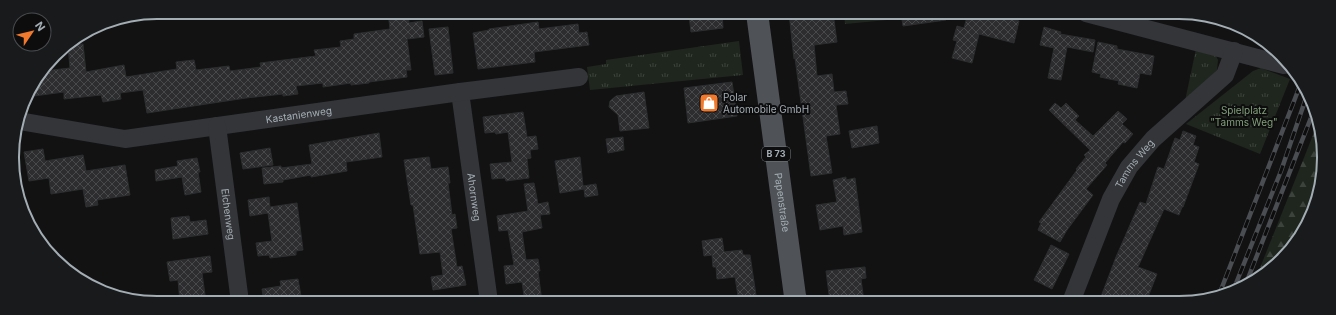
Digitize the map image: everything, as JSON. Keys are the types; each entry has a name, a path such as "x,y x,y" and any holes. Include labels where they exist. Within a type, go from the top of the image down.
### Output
{"main road":[{"name":"Papenstraße","path":"759,19 795,296"}],"street":[{"path":"1109,19 1234,51 1283,66"},
{"name":"Tamms Weg","path":"1074,296 1112,199 1128,167 1153,139 1226,75 1234,51"},
{"name":"Kastanienweg","path":"24,122 125,139 460,92 579,77"},
{"name":"Ahornweg","path":"460,92 488,296"},
{"name":"Eichenweg","path":"217,126 239,296"}],"green space":[{"path":"845,19 897,19 845,24"},
{"path":"739,41 743,75 590,90 587,67 606,64 606,60"},
{"path":"1196,49 1216,56 1218,60 1217,70 1185,101"},
{"name":"Spielplatz \"Tamms Weg\"","path":"1261,68 1290,79 1260,154 1186,124 1253,71"},
{"path":"1314,132 1317,148 1316,176 1303,219 1288,242 1259,269"}],"building":[{"path":"389,19 409,19 409,23 422,21 424,37 407,39 411,70 406,70 407,77 351,85 351,83 323,87 323,83 296,86 298,94 246,98 147,113 143,90 120,93 121,99 103,102 101,95 64,99 64,92 34,96 42,81 51,70 70,68 69,52 77,45 83,44 86,72 124,65 126,77 177,69 176,62 194,60 196,70 229,66 230,71 261,67 260,63 316,56 314,50 341,47 340,41 354,39 354,34 390,29"},
{"path":"689,19 722,19 723,28 691,32"},
{"path":"790,19 834,19 837,42 814,45 817,76 832,74 834,92 846,91 848,104 836,105 840,134 826,136 832,173 811,176 795,58 794,59"},
{"path":"902,19 946,19 946,20 903,26"},
{"path":"966,19 1012,19 1019,21 1014,43 979,34 972,63 952,58 957,41 953,40 957,26 964,28"},
{"path":"538,22 539,29 578,24 579,33 587,32 589,45 534,52 535,62 478,69 473,33 489,29"},
{"path":"448,27 453,73 435,75 429,29"},
{"path":"1044,27 1061,32 1060,34 1095,40 1093,52 1067,47 1061,80 1048,78 1054,48 1040,45"},
{"path":"1098,42 1117,46 1117,49 1154,56 1151,75 1140,73 1137,88 1118,84 1119,81 1100,77 1101,74 1092,72"},
{"path":"732,82 737,116 688,123 684,88"},
{"path":"644,92 649,128 620,131 618,115 609,107 610,101 616,96"},
{"path":"1055,103 1061,108 1066,103 1079,116 1075,120 1093,136 1118,111 1127,119 1122,124 1133,134 1125,143 1123,142 1105,163 1107,165 1086,189 1093,195 1060,242 1038,230 1041,223 1039,222 1086,157 1084,155 1090,150 1049,110"},
{"path":"523,112 527,137 536,136 538,149 530,150 531,158 527,159 529,178 506,181 505,178 492,179 490,164 512,162 508,132 496,134 495,132 485,133 483,117"},
{"path":"877,126 879,143 852,148 849,131"},
{"path":"1183,131 1196,136 1193,145 1199,147 1194,162 1199,164 1179,215 1164,209 1138,267 1157,274 1148,296 1101,296 1116,257 1140,202 1146,204 1158,167 1164,169 1175,138 1180,140"},
{"path":"379,133 382,157 346,162 347,171 311,177 311,175 283,180 283,182 264,184 262,168 281,166 281,168 312,164 309,145"},
{"path":"623,137 624,150 608,153 606,139"},
{"path":"270,148 273,165 243,169 240,153"},
{"path":"43,149 45,161 83,155 86,171 125,165 130,195 97,200 98,205 86,207 83,189 51,194 49,178 29,181 24,152"},
{"path":"429,157 431,169 448,167 450,183 448,183 452,215 455,214 457,228 451,229 457,267 462,266 466,285 433,290 431,277 443,275 440,252 420,254 413,205 411,205 404,160"},
{"path":"580,157 583,186 596,184 598,195 585,197 584,189 560,193 555,161"},
{"path":"197,158 200,172 198,172 201,192 185,195 182,177 156,181 155,170 178,166 177,161"},
{"path":"846,177 846,180 855,178 862,232 844,235 843,226 820,230 816,205 837,202 833,180"},
{"path":"534,183 538,204 548,202 550,214 540,215 542,228 522,232 526,260 538,259 541,296 524,296 522,282 506,284 504,266 514,265 508,230 499,231 497,216 528,211 524,184"},
{"path":"269,197 270,207 297,203 303,250 296,251 296,255 270,258 269,255 258,256 256,243 272,241 268,213 250,216 248,200"},
{"path":"189,216 190,222 206,220 208,234 173,239 171,218"},
{"path":"722,238 724,252 742,250 743,255 750,255 756,296 738,296 735,277 717,279 716,267 713,267 712,255 704,256 702,241"},
{"path":"1051,245 1069,254 1052,289 1034,280"},
{"path":"210,256 212,272 202,273 205,296 179,296 178,280 170,281 167,262"},
{"path":"865,267 866,278 861,279 863,296 829,296 826,271"},
{"path":"298,279 301,296 263,296 262,289 281,286 280,281"}],"railway":[{"path":"1222,288 1299,89"},
{"path":"1236,284 1281,171 1305,101"},
{"path":"1249,277 1311,118"}],"place":[{"name":"Polar Automobile GmbH","path":"709,103"}]}
